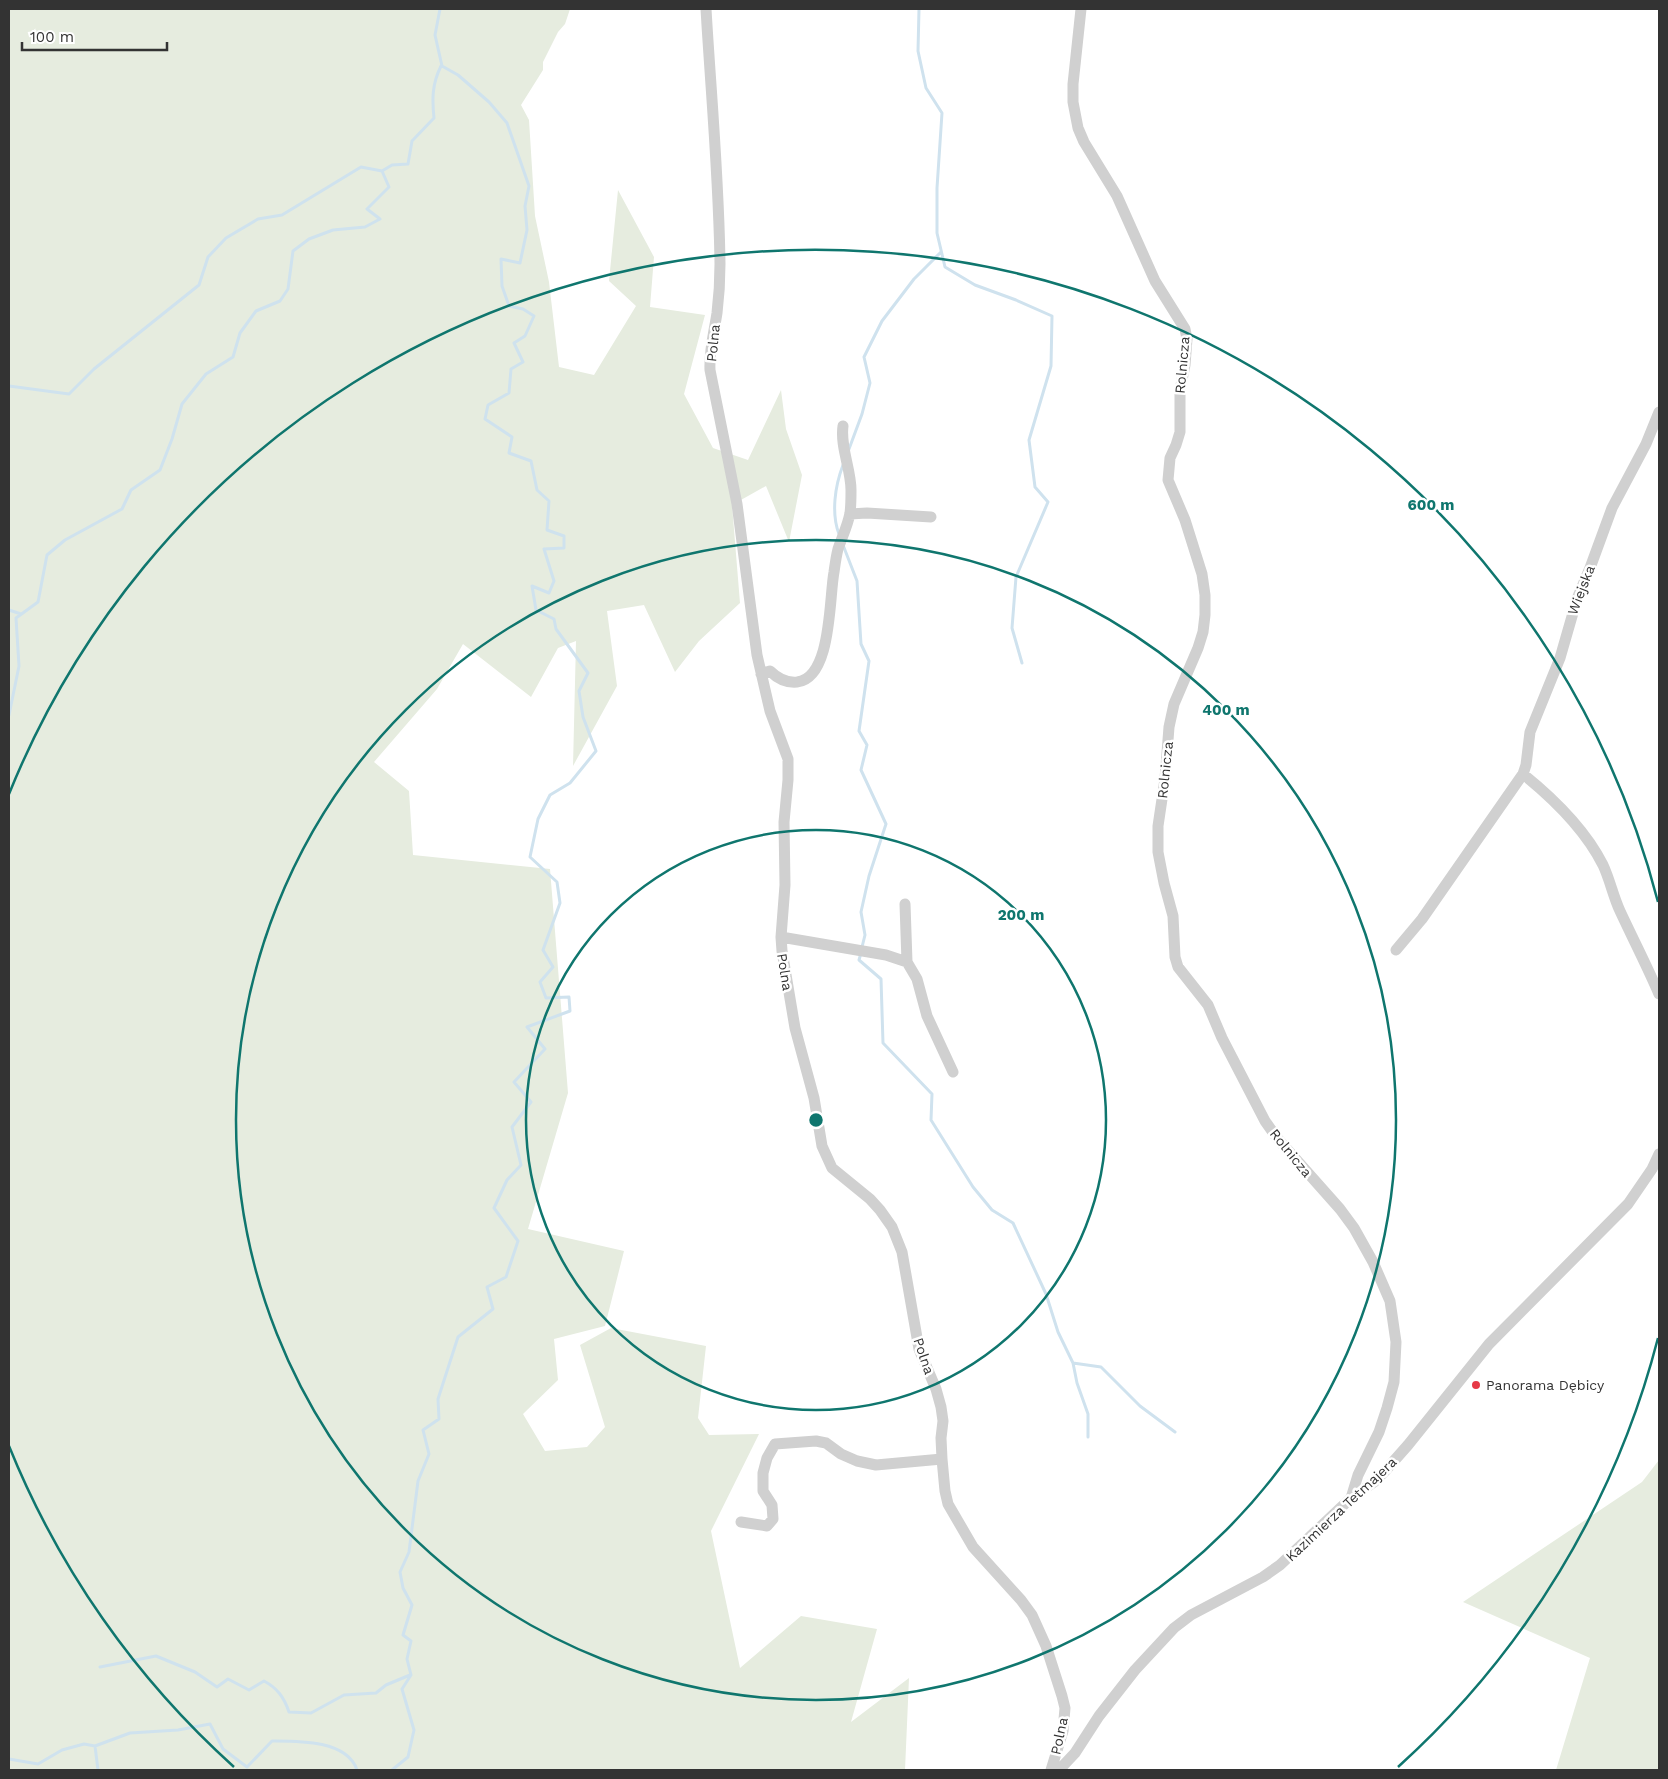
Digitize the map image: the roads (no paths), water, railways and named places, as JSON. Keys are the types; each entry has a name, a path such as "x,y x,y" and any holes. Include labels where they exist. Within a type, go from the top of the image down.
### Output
{"street":[{"name":"Polna","path":"706,9 718,173 720,264 717,311 710,348 710,370 738,512 757,655 770,711 788,759 784,822 784,900 781,937 784,967 795,1028 814,1098 822,1146 832,1168 870,1198 892,1227 902,1252 919,1349 941,1407 943,1421 941,1438 942,1458 948,1504 973,1548 1021,1600 1032,1615 1046,1646 1064,1708 1063,1731 1051,1770"},
{"name":"Rolnicza","path":"1081,9 1073,84 1073,102 1078,128 1084,142 1117,196 1155,281 1185,329 1187,339 1185,365 1179,396 1180,432 1170,458 1168,480 1185,520 1200,566 1205,595 1205,615 1203,632 1198,648 1174,704 1169,727 1165,779 1158,826 1158,852 1173,916 1174,957 1178,967 1208,1005 1222,1038 1265,1121 1277,1138 1340,1209 1354,1228 1373,1262 1390,1301 1396,1342 1394,1382 1388,1408 1379,1432 1358,1474 1351,1498"},
{"name":"Wiejska","path":"1396,950 1422,919 1522,774 1526,765 1530,732 1560,658 1577,599 1612,508 1646,444 1659,412"},
{"path":"761,674 770,671 778,679 792,682 803,681 818,666 823,652 829,622 830,593 838,550 850,514 851,487 846,461 843,426"},
{"path":"850,514 867,513 932,517"},
{"path":"1522,774 1556,803 1576,826 1599,858 1620,912 1644,958 1659,994"},
{"path":"905,904 907,962 917,979 927,1016 953,1072"},
{"name":"Polna","path":"781,937 886,955 907,962"},
{"name":"Kazimierza Tetmajera","path":"1059,1770 1075,1753 1135,1670 1174,1628 1191,1615 1263,1577 1280,1565 1351,1498 1374,1482 1395,1460 1489,1344 1628,1204 1659,1154"},
{"path":"741,1522 767,1526 773,1519 772,1505 763,1491 763,1472 775,1444 816,1441 826,1444 841,1454 857,1461 876,1465 942,1458"}],"waterway":[{"path":"392,1770 408,1757 414,1730 402,1689 411,1675 407,1659 411,1641 403,1635 412,1605 403,1588 400,1572 409,1552 418,1481 429,1454 423,1430 439,1419 438,1399 458,1337 493,1309 487,1287 506,1277 518,1241 494,1208 507,1180 521,1165 512,1127 531,1102 514,1082 545,1049 527,1027 570,1011 569,997 546,998 540,982 553,967 543,950 560,903 557,882 530,857 538,819 550,795 570,783 596,751 583,717 579,691 588,673 556,629 554,619 536,610 532,586 549,593 554,581 544,549 564,548 564,536 547,530 549,501 537,490 531,461 509,453 512,437 485,419 488,405 509,393 511,369 523,362 514,343 525,336 534,316 523,309 509,306 502,286 501,259 520,263 527,230 525,206 529,186 507,123 489,102 458,75 442,66 435,35 440,9"},
{"path":"919,9 918,51 926,88 942,113 937,188 937,233 945,267 975,285 1052,316 1051,366 1029,440 1035,487 1048,502 1016,577 1012,628 1022,663"},
{"path":"9,715 19,666 16,618 38,602 47,555 65,540 122,509 131,490 160,470 172,439 182,404 206,374 233,357 240,333 256,311 280,301 288,289 293,251 309,239 333,230 365,227 380,219 367,209 389,187 382,171 392,165 408,164 412,141 434,118 433,92 441,66"},
{"path":"9,386 69,394 94,369 199,285 208,257 226,238 258,219 282,215 361,167 382,171"},
{"path":"849,449 862,414 870,383 864,357 882,321 914,279 941,252"},
{"path":"839,534 835,517 835,500 843,465"},
{"path":"843,545 857,581 861,644 869,661 859,731 867,745 861,770 886,824 869,876 861,912 865,935 862,947"},
{"path":"9,610 21,614"},
{"path":"861,953 859,960 881,979 883,1043 932,1094 931,1120 973,1187 992,1210 1013,1223 1046,1294 1058,1332 1073,1363 1101,1367 1140,1406 1175,1432"},
{"path":"1073,1363 1077,1383 1088,1414 1088,1437"},
{"path":"100,1667 156,1656 195,1672 217,1687 228,1679 249,1690 264,1681 280,1694 289,1712 311,1713 344,1695 376,1693 386,1685 410,1675"},
{"path":"9,1759 38,1764 62,1750 84,1744 95,1746 130,1733 178,1730 210,1724 223,1749 247,1767 272,1741 295,1741 321,1744 333,1748 352,1760 357,1770"},
{"path":"95,1746 98,1770"}],"place":[{"name":"Panorama Dębicy","path":"1476,1385"}]}
